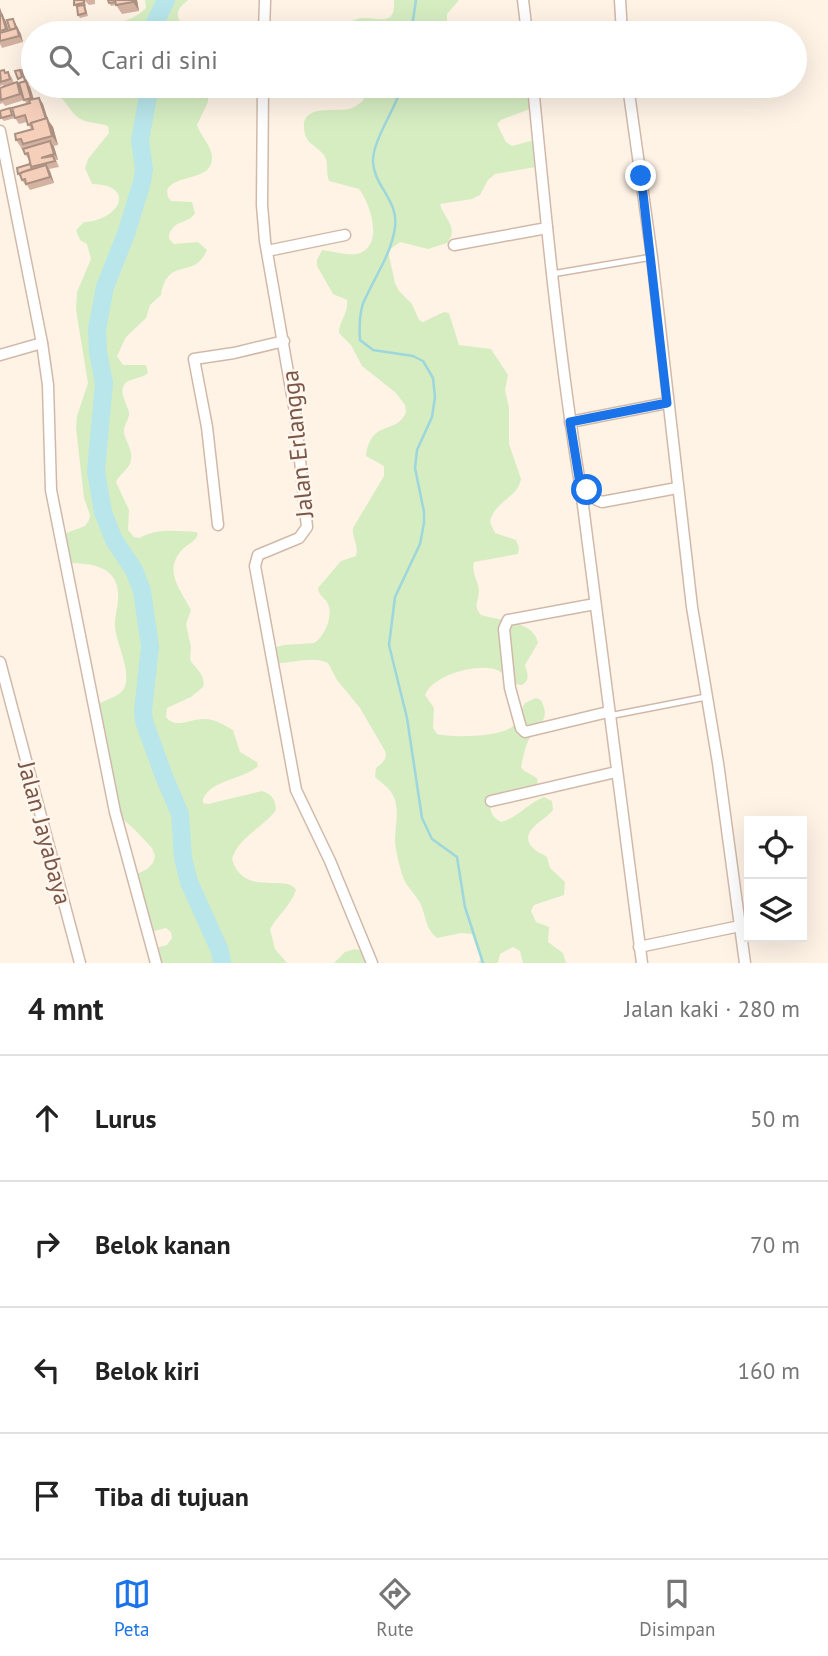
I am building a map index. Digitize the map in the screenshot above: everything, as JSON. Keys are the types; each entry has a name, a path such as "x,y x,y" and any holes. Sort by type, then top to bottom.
{"street":[{"path":"264,21 265,0"},
{"path":"523,0 526,21"},
{"path":"620,0 621,21"},
{"name":"Jalan Erlangga","path":"263,98 262,205 267,251 295,411 307,527 299,538 258,555 254,566 296,790 330,860 372,963"},
{"path":"534,98 570,422 642,963"},
{"path":"630,98 652,257 677,488 745,963"},
{"path":"0,131 48,385 51,490 117,824 156,963"},
{"path":"454,244 547,228"},
{"path":"267,251 345,235"},
{"path":"218,526 207,427 194,359 226,355 284,341"},
{"path":"0,355 42,343"},
{"path":"570,422 667,403"},
{"path":"581,490 591,491 597,500 602,502 677,488"},
{"path":"595,604 508,620 504,629 510,688 521,729 525,732 608,714"},
{"name":"Jalan Jayabaya","path":"0,662 80,963"},
{"path":"491,801 615,772"},
{"path":"639,947 740,926"}],"lane":[{"path":"552,274 652,257"},
{"path":"608,714 706,697"}],"green space":[{"path":"145,0 188,0 179,10 180,21 124,21 146,8"},
{"path":"394,0 459,0 447,14 447,21 353,21 363,18 389,18 394,9"},
{"path":"208,98 197,125 211,152 211,164 201,174 178,181 167,190 171,201 192,202 195,213 175,226 169,239 174,244 198,242 207,250 195,264 169,275 161,295 150,305 146,318 126,337 117,356 123,365 146,365 148,373 129,381 123,388 129,412 124,433 131,456 129,466 116,482 129,510 128,530 134,537 167,531 198,534 177,557 174,572 175,580 191,610 186,624 191,647 190,660 204,683 191,697 167,708 166,717 174,723 205,719 223,724 233,730 240,752 257,762 258,766 252,771 213,787 207,792 203,803 262,791 274,800 276,810 245,839 232,859 245,878 265,883 284,883 296,890 270,929 275,949 287,963 156,963 152,949 167,945 172,938 171,932 166,928 147,933 133,876 147,869 155,856 152,848 115,812 95,707 120,693 125,686 125,666 115,629 118,589 115,580 103,569 86,564 66,563 61,535 85,526 90,515 84,498 76,428 77,416 88,383 76,310 77,292 91,259 87,244 80,240 76,230 84,222 106,216 114,210 119,196 115,190 106,186 92,184 85,168 88,159 109,133 108,126 76,116 62,99"},
{"path":"364,98 533,98 535,107 497,124 506,142 512,146 538,139 541,166 495,174 488,180 480,195 472,199 440,204 452,228 451,238 447,243 428,249 400,242 388,251 395,283 412,304 419,320 423,322 444,312 449,313 459,345 491,349 508,375 505,390 509,408 509,444 521,479 515,491 496,509 490,522 495,533 516,540 519,548 518,554 474,562 479,592 477,606 481,615 530,630 538,643 525,665 527,679 522,685 491,668 470,669 437,681 425,695 434,708 433,728 437,734 454,736 486,735 505,730 514,725 525,703 536,698 541,700 544,718 529,739 521,767 537,778 538,789 491,799 491,810 501,822 544,797 552,801 553,810 528,836 533,848 547,857 550,868 565,882 564,895 534,905 531,911 536,922 549,927 548,942 563,953 566,963 523,963 520,951 513,947 500,954 498,963 478,963 481,959 472,934 461,933 437,938 433,935 421,905 407,884 398,859 394,798 375,777 376,768 386,754 360,708 337,680 328,663 308,660 271,663 269,649 314,643 324,632 329,607 318,588 341,561 356,556 353,528 384,476 384,466 366,456 369,444 373,436 396,424 406,412 405,405 396,393 362,366 351,345 339,333 347,309 347,300 333,294 317,266 322,250 351,254 360,253 367,248 372,241 373,223 359,189 329,181 326,159 307,138 304,124 311,113 349,109"},
{"path":"355,949 367,952 372,963 334,963 345,952"}],"building":[{"path":"74,0 84,0 84,3 74,5"},
{"path":"115,0 133,0 133,2 116,5"},
{"path":"84,5 86,13 78,15 77,6"},
{"path":"2,15 6,29 0,31 0,16"},
{"path":"13,19 16,28 10,30 7,20"},
{"path":"17,28 19,36 0,41 0,33"},
{"path":"4,70 5,73 8,72 10,79 1,82 0,71"},
{"path":"20,70 21,78 18,79 15,71"},
{"path":"17,82 20,94 1,100 0,88"},
{"path":"39,98 46,119 28,125 25,115 15,118 12,108"},
{"path":"10,108 12,115 1,118 0,111"},
{"path":"47,118 52,136 23,144 21,139 16,140 15,134 33,129 31,123"},
{"path":"50,141 54,154 41,158 53,156 55,161 31,167 28,153 25,154 23,149"},
{"path":"30,164 32,169 18,174 17,168"},
{"path":"46,165 50,177 26,184 25,179 22,180 20,174 23,172"}],"waterway":[{"path":"156,21 166,0"},
{"path":"413,21 416,0"},
{"path":"148,98 140,140 144,169 142,182 126,234 105,287 97,329 104,383 96,471 103,512 114,540 134,570 142,591 150,646 144,721 180,814 183,858 189,882 220,951 222,963"},
{"path":"397,98 376,144 373,162 377,179 393,209 395,227 387,254 362,307 360,340 373,350 413,356 423,361 433,378 435,397 432,417 417,450 415,468 424,523 420,544 395,597 389,645 407,718 422,818 432,839 457,857 465,907 483,963"}],"route":[{"path":"587,490 581,490 570,422 667,403 641,176"}]}
